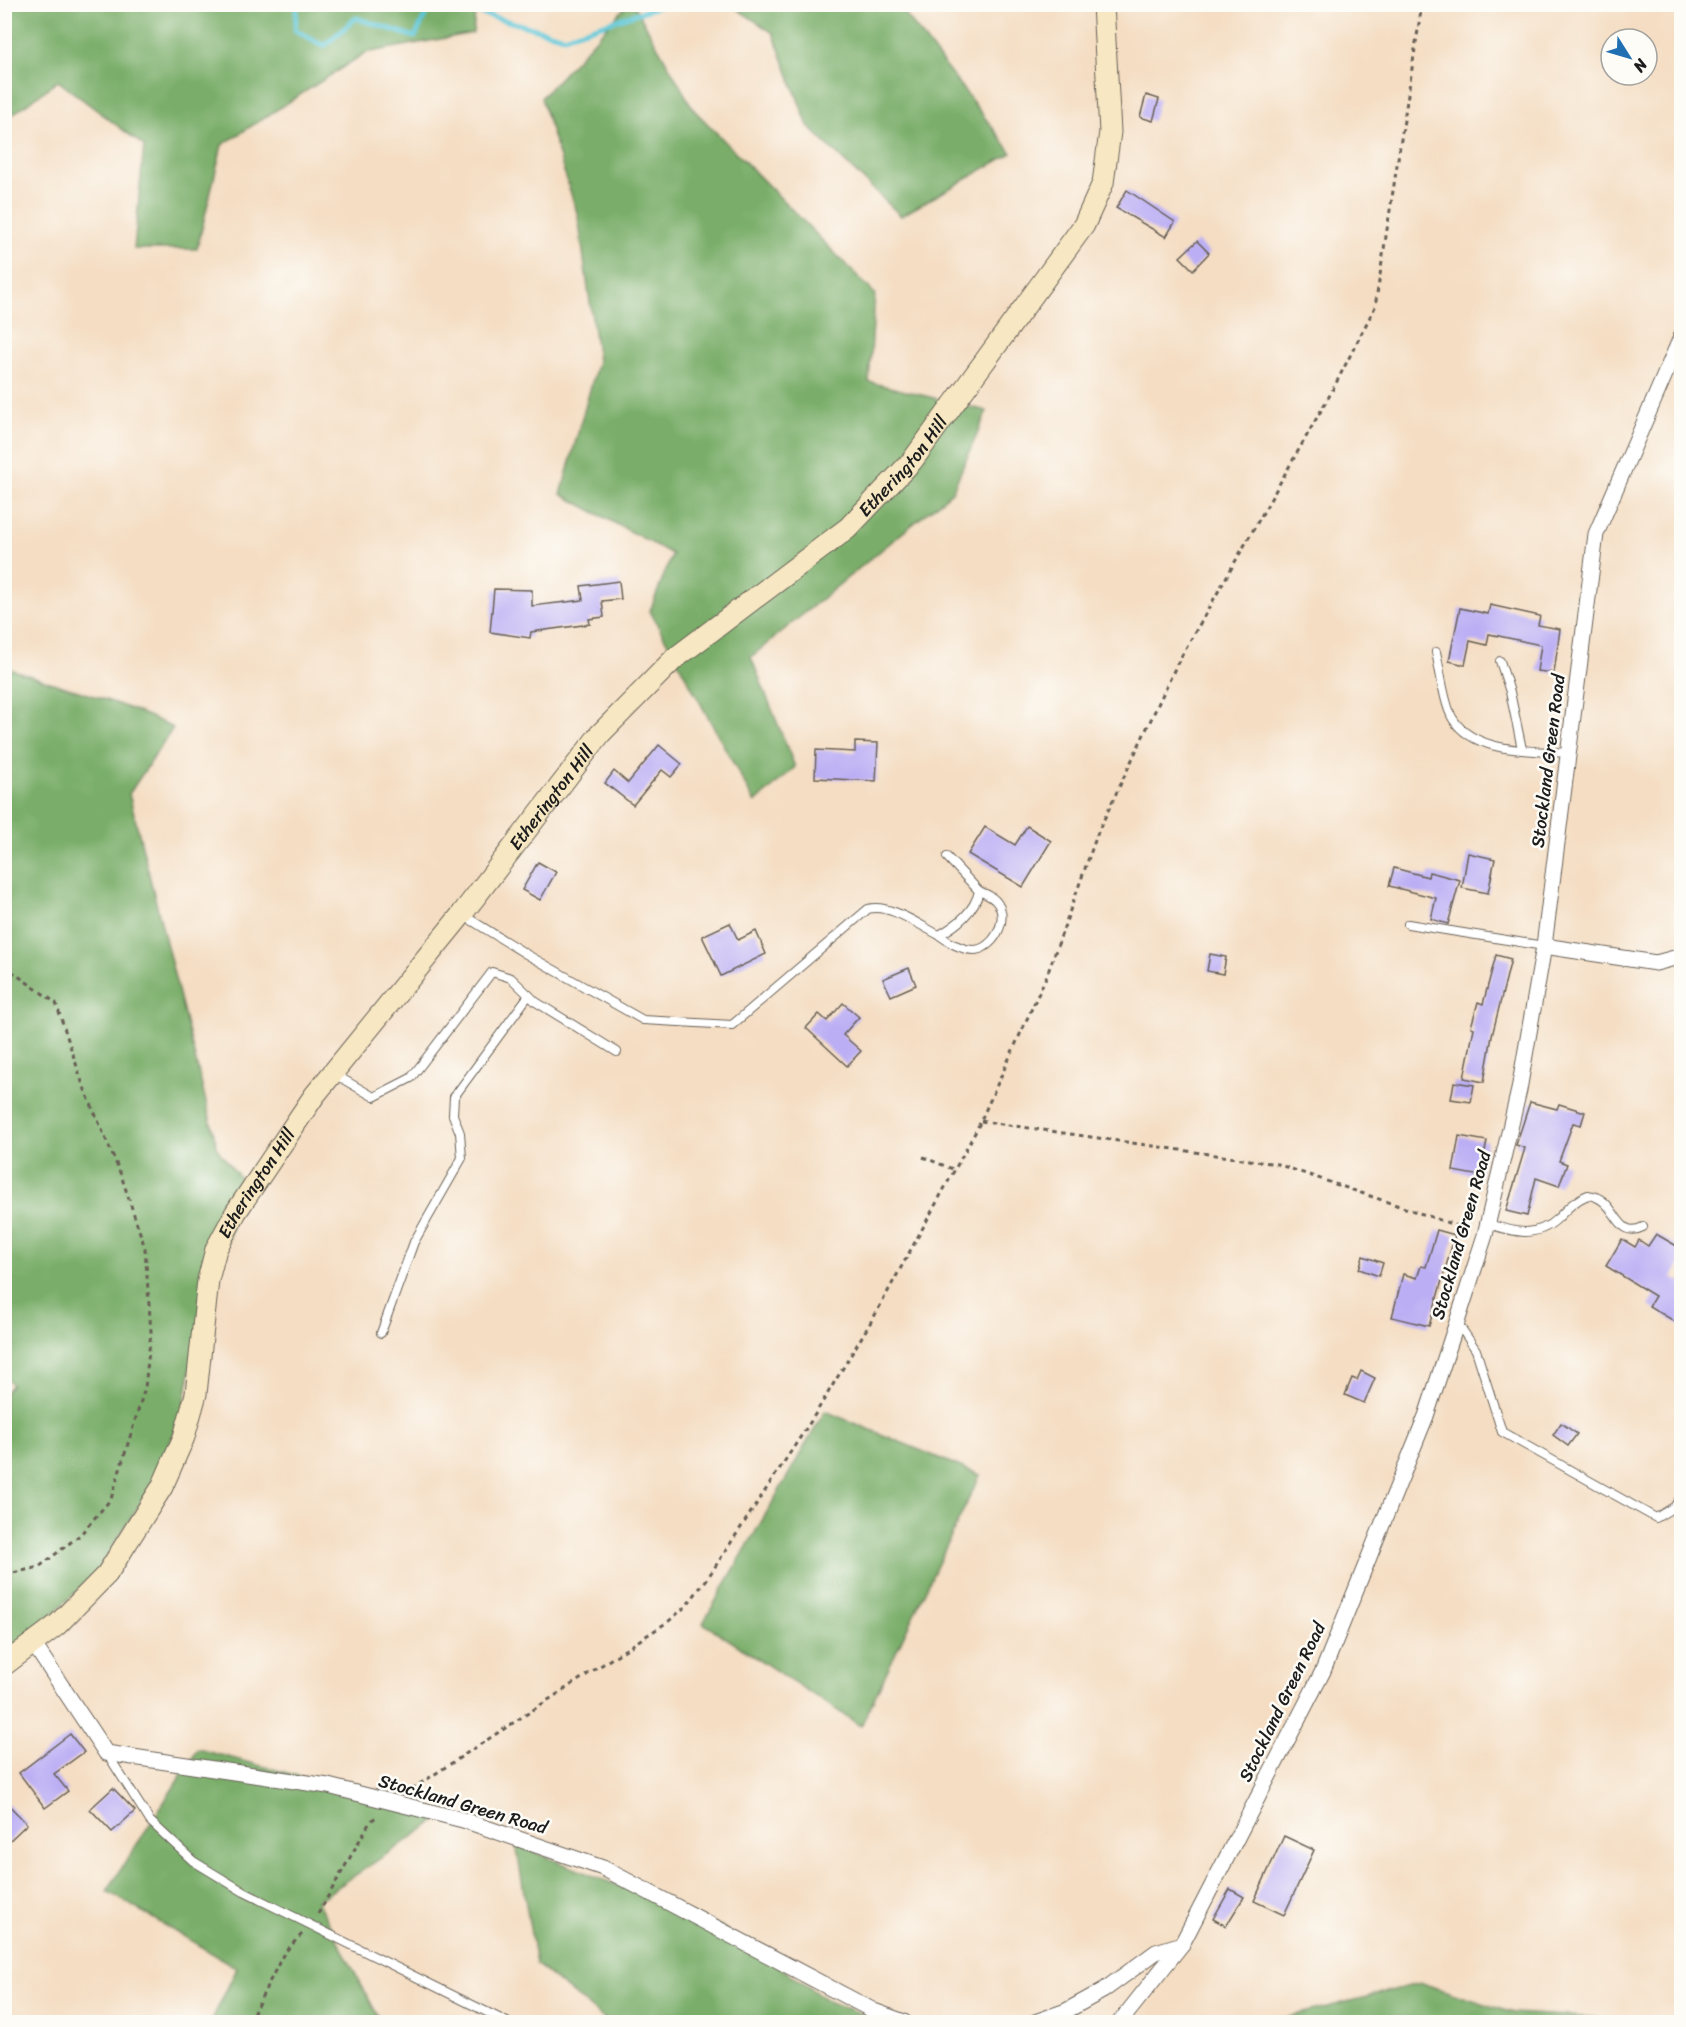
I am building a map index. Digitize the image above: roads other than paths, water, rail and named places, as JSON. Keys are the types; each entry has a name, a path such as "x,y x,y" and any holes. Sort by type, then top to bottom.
{"street":[{"name":"Etherington Hill","path":"4,1665 57,1625 107,1574 162,1488 184,1437 196,1394 208,1280 216,1248 236,1212 314,1096 462,914 600,734 674,659 848,528 912,461 1084,225 1103,183 1110,132 1103,4"},
{"name":"Stockland Green Road","path":"1120,2022 1182,1944 1323,1671 1426,1416 1487,1229 1520,1090 1544,946 1596,534 1682,335"},
{"path":"1544,946 1656,963 1682,956"},
{"path":"33,1643 106,1753"},
{"name":"Stockland Green Road","path":"106,1753 328,1786 463,1820 603,1868 874,2011 904,2022"},
{"path":"1035,2022 1066,2012 1104,1990 1156,1952 1182,1944"}],"lane":[{"path":"1436,652 1452,718 1467,735 1481,741 1522,749 1568,753"},
{"path":"1500,661 1510,692 1522,749"},
{"path":"462,914 526,954 643,1020 732,1025 868,909 877,907 887,910 966,949 978,949 992,940 1001,927 1002,913 993,898 979,891 947,857"},
{"path":"939,935 964,917 978,897 979,891"},
{"path":"1408,924 1544,946"},
{"path":"333,1073 374,1097 411,1078 492,972 511,978 529,995 617,1052"},
{"path":"381,1333 414,1242 462,1158 460,1133 453,1115 454,1098 529,995"},
{"path":"1487,1229 1528,1233 1541,1231 1570,1205 1588,1195 1605,1201 1621,1226 1630,1229 1643,1227"},
{"path":"1457,1322 1476,1350 1502,1432 1656,1518 1674,1507 1682,1496"},
{"path":"106,1753 150,1821 193,1861 244,1892 507,2022"}],"waterway":[{"path":"297,4 295,30 324,46 356,18 415,37 431,4"},
{"path":"447,4 564,37 666,4"}]}
